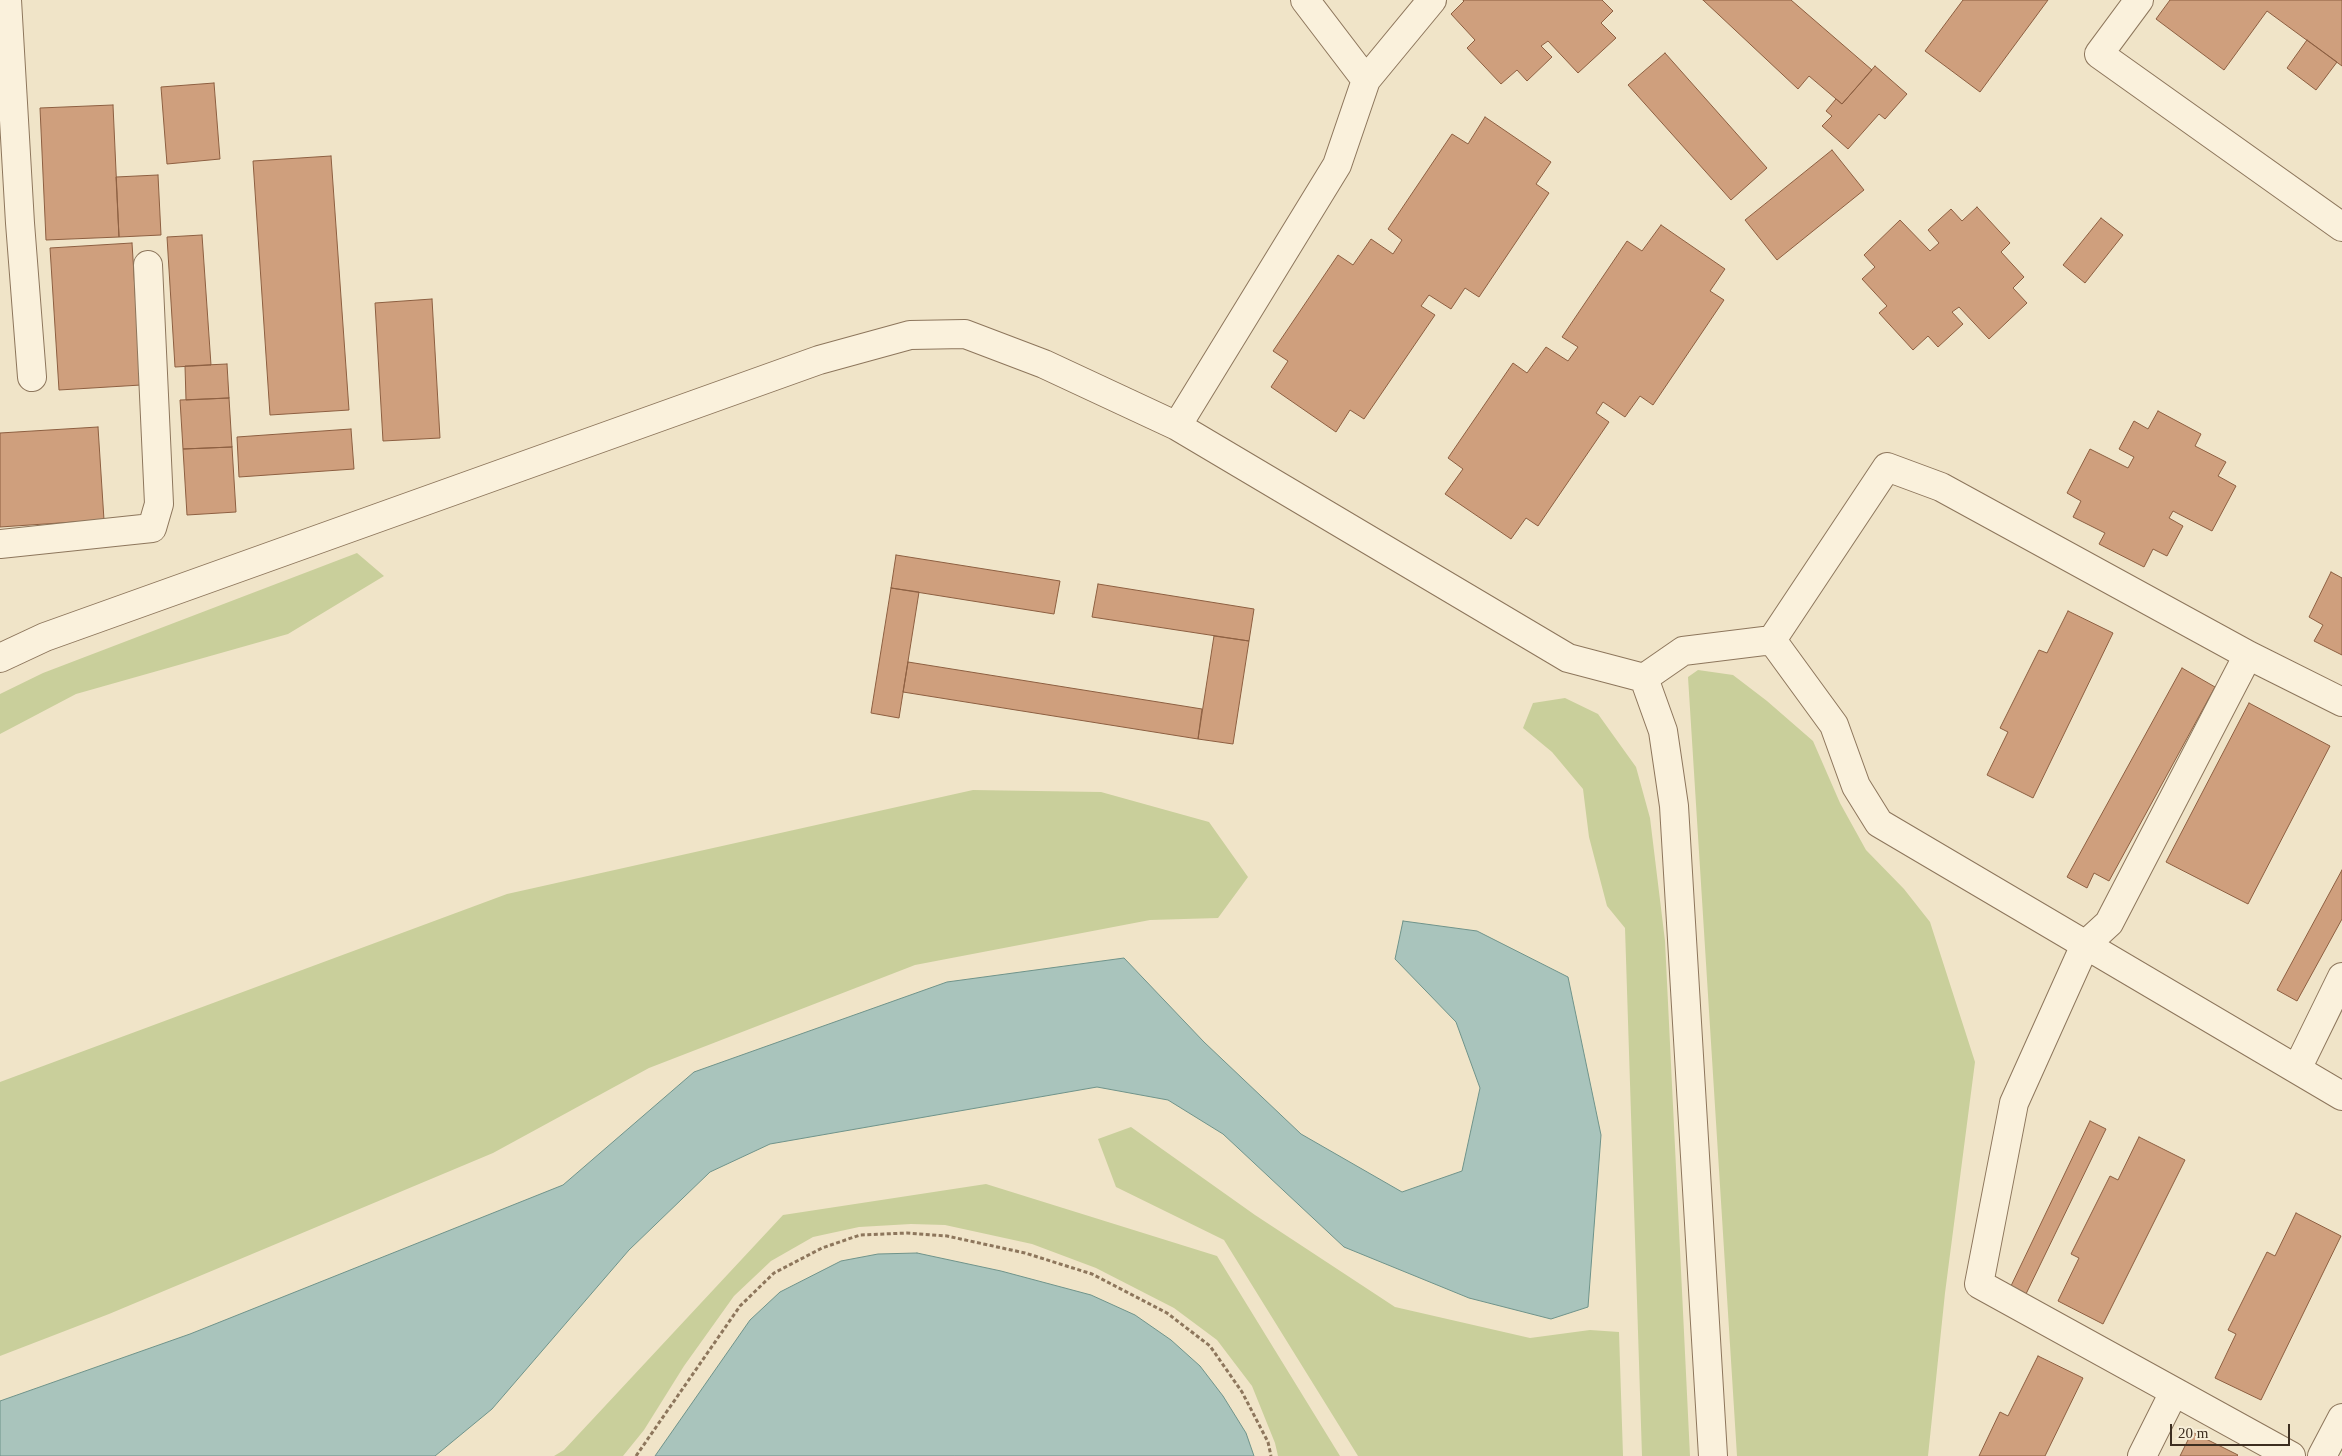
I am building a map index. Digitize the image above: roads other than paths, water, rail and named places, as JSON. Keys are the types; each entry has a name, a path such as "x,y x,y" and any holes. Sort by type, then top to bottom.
{"street":[{"path":"7,0 20,223 32,377"},
{"path":"1305,0 1366,80"},
{"path":"1177,426 1337,165 1366,80 1432,0"},
{"path":"2139,0 2099,54 2342,227"},
{"path":"0,544 152,528 159,504 148,265"},
{"path":"0,658 45,636 819,360 910,335 965,334 1044,364 1177,426 1568,658 1644,678 1683,651 1772,640 1887,467 1941,487 2248,655 2342,702"},
{"path":"1772,640 1834,725 1856,786 1879,823 2342,1096"},
{"path":"2248,655 2109,923 2085,945 2014,1104 1979,1284 2290,1456"},
{"path":"1644,678 1663,731 1674,806 1713,1456"},
{"path":"2297,1069 2342,977"},
{"path":"2142,1456 2174,1392"},
{"path":"2322,1456 2342,1418"}],"water":[{"path":"1403,921 1477,931 1568,977 1601,1135 1588,1307 1551,1319 1469,1298 1344,1247 1223,1134 1168,1100 1097,1087 770,1144 710,1172 629,1250 492,1409 435,1456 0,1456 0,1401 190,1334 563,1185 694,1072 947,982 1124,958 1204,1042 1301,1134 1402,1192 1462,1171 1480,1088 1456,1022 1395,959"},
{"path":"917,1253 1001,1271 1091,1295 1135,1315 1171,1340 1200,1366 1223,1396 1246,1433 1254,1456 655,1456 750,1320 780,1292 841,1261 878,1254"}]}
